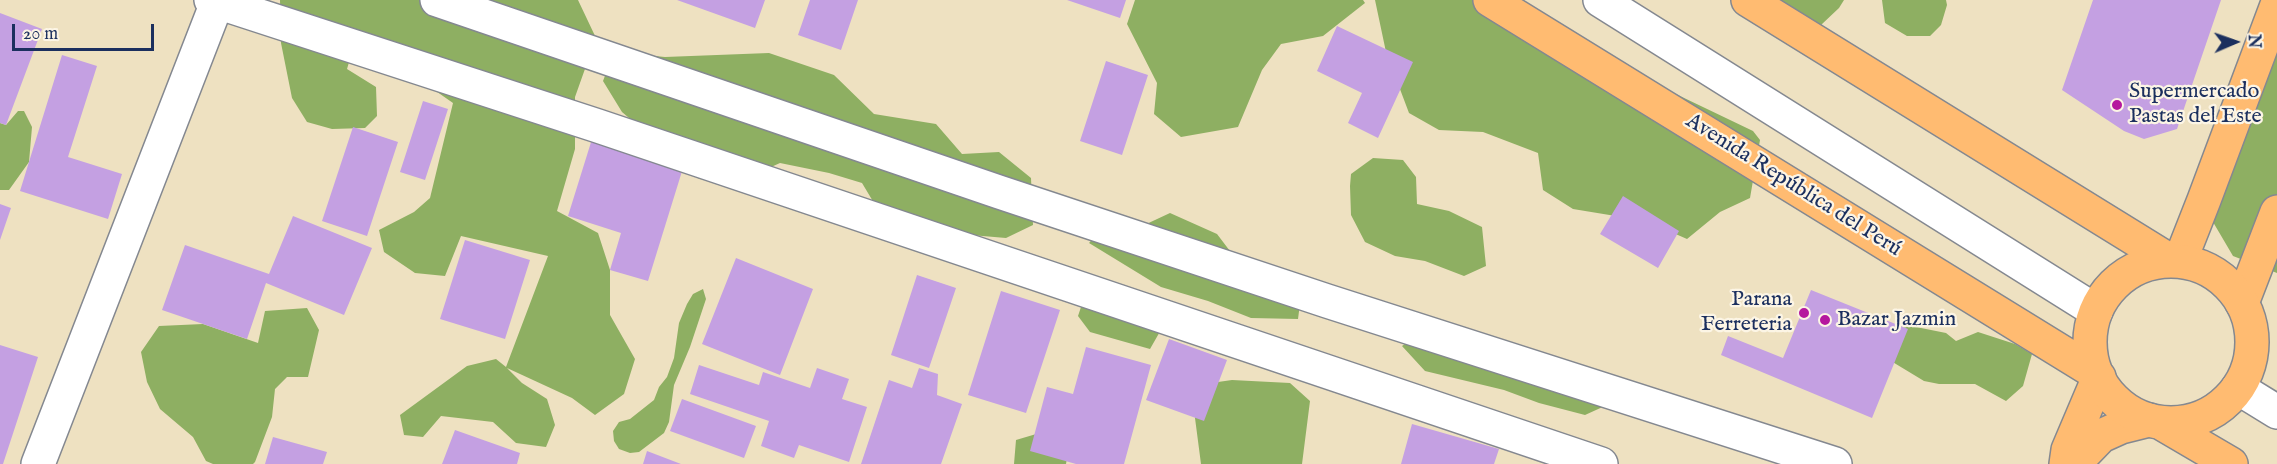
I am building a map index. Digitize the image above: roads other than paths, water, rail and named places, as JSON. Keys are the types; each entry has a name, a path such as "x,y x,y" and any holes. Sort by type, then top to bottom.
{"main road":[{"name":"Avenida República del Perú","path":"1490,0 2098,375"},
{"path":"1748,0 2174,261"},
{"path":"2174,261 2205,200 2277,5"},
{"path":"2074,464 2101,436 2121,427 2155,422 2181,423 2199,419 2217,409 2238,388 2251,361 2252,341 2277,212"},
{"path":"2231,464 2119,404 2107,392 2098,375 2092,355 2090,336 2096,310 2115,283 2131,271 2149,263 2174,261 2199,265 2216,274 2231,286 2256,321"},
{"path":"2066,464 2068,450 2098,375"}],"street":[{"path":"437,0 999,192 1327,301 1835,464"},
{"path":"1600,0 2096,310"},
{"path":"38,464 215,1 598,126 1601,464"},
{"path":"2238,388 2277,412"}],"place":[{"name":"Supermercado Pastas del Este","path":"2117,105"},
{"name":"Parana Ferreteria","path":"1804,313"},
{"name":"Bazar Jazmin","path":"1825,320"}]}
